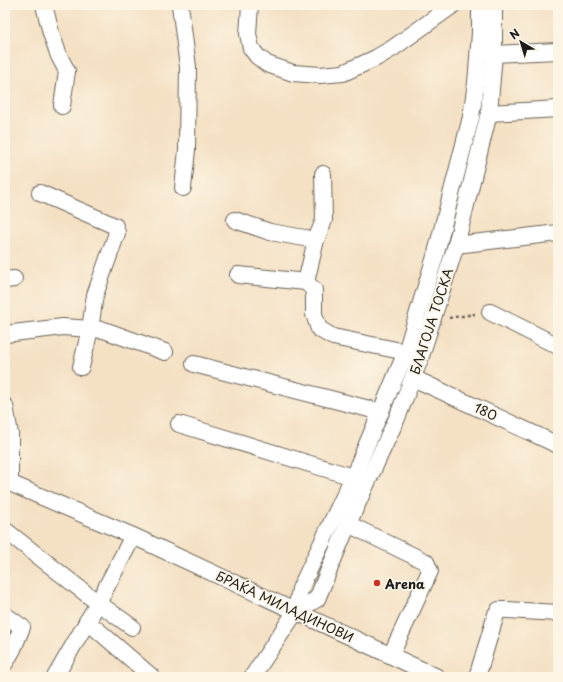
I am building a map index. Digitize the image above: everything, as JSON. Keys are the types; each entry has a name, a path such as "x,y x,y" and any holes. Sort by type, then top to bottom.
{"street":[{"path":"44,5 59,56 67,70 62,106"},
{"path":"180,5 188,67 187,150 182,188"},
{"path":"250,5 248,34 251,48 257,56 267,64 292,74 320,75 343,73 376,58 393,48 453,5"},
{"name":"БЛАГОЈА ТОСКА","path":"252,677 296,611 300,589 353,477 406,352 436,253 471,117 480,33 480,5"},
{"name":"БЛАГОЈА ТОСКА","path":"296,611 317,599 348,524 397,418 420,359 456,245 489,113 494,54 494,5"},
{"path":"494,54 558,51"},
{"path":"489,113 558,109"},
{"path":"306,282 316,240 324,220 324,174"},
{"path":"40,193 115,226 117,233 95,295 90,329 81,367"},
{"path":"235,220 270,232 316,240"},
{"path":"456,245 558,233"},
{"path":"238,275 306,282 314,290 314,314 319,329 334,336 406,352"},
{"path":"490,312 558,346"},
{"path":"5,334 63,327 104,330 165,352"},
{"path":"194,364 380,412"},
{"name":"180","path":"413,378 558,445"},
{"path":"5,406 10,434 7,482"},
{"path":"179,424 353,477"},
{"name":"БРАЌА МИЛАДИНОВИ","path":"7,482 133,536 437,677"},
{"path":"348,524 426,562 430,570 391,655"},
{"path":"5,530 132,627"},
{"path":"55,677 98,602 133,536"},
{"path":"477,677 494,618 499,610 558,613"},
{"path":"5,615 22,628 5,663"},
{"path":"87,621 152,677"}],"path":[{"path":"432,320 490,312"}],"place":[{"name":"Arena","path":"377,583"}]}
